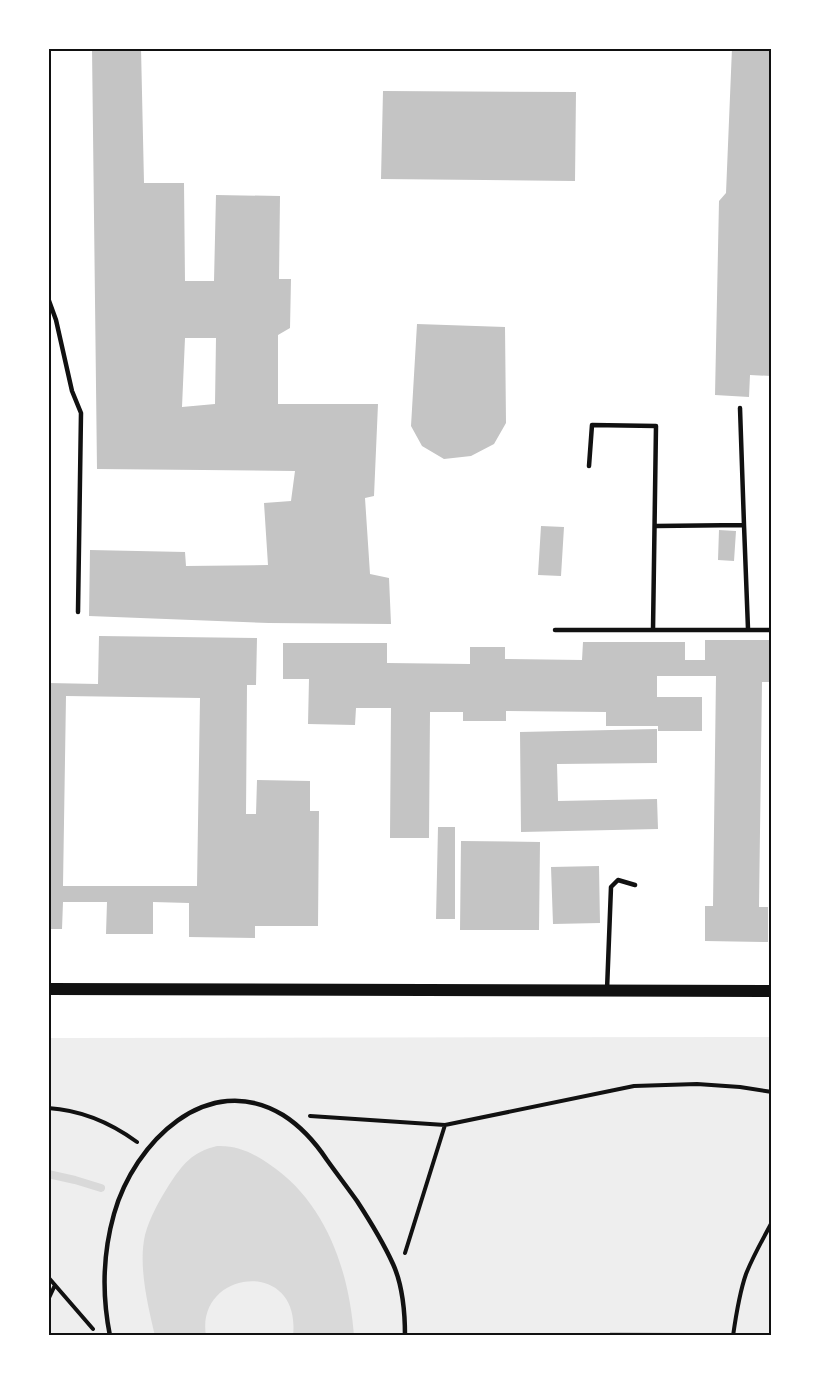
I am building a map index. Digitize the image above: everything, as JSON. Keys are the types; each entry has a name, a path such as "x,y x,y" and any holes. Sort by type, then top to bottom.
{"main road":[{"path":"48,989 772,991"}],"street":[{"path":"48,48 48,80"}],"lane":[{"path":"48,298 72,392 81,413 78,612"},
{"path":"740,408 748,629"},
{"path":"589,466 592,424 656,426 653,630"},
{"path":"656,526 744,525"},
{"path":"555,630 772,630"},
{"path":"607,990 611,887 618,880 635,885"},
{"path":"110,1336 105,1298 105,1276 114,1214 129,1176 147,1150 179,1119 195,1109 230,1100 247,1101 265,1106 282,1114 309,1135 349,1189 393,1264 401,1290 405,1336"}],"path":[{"path":"282,1114 445,1125 634,1086 697,1084 772,1092"},
{"path":"48,1108 73,1112 97,1120 121,1131 147,1150"},
{"path":"398,1277 445,1125"},
{"path":"734,1336 738,1306 746,1275 772,1222"},
{"path":"48,1277 100,1336"},
{"path":"48,1300 55,1285"}],"shaded area":[{"path":"772,1037 772,1336 48,1336 48,1038"},
{"path":"217,1146 238,1148 257,1156 289,1180 306,1198 320,1218 340,1263 347,1287 354,1336 293,1336 291,1311 282,1293 267,1284 249,1281 231,1286 216,1297 207,1314 206,1336 155,1336 143,1273 143,1247 147,1228 162,1197 184,1165 195,1155"}],"building":[{"path":"92,48 141,48 144,183 184,183 185,281 214,281 216,195 280,196 279,279 291,279 290,328 278,335 278,404 378,404 374,496 365,498 370,574 389,578 391,624 269,623 89,616 90,550 185,552 186,566 268,565 264,503 291,501 295,471 97,469","holes":["185,338 216,338 215,404 182,407"]},
{"path":"732,48 772,48 772,376 750,375 749,397 715,395 719,201 726,193"},
{"path":"383,91 576,92 575,181 381,179"},
{"path":"417,324 505,327 506,423 494,444 471,456 444,459 422,446 411,426"},
{"path":"541,526 564,527 561,576 538,575"},
{"path":"719,530 736,531 734,561 718,560"},
{"path":"99,636 257,638 256,685 247,685 246,814 256,814 257,780 310,781 310,811 319,811 318,926 255,926 255,938 189,937 189,903 153,902 153,934 106,934 107,902 63,902 62,929 48,929 48,683 98,684","holes":["66,696 200,698 197,886 63,886"]},
{"path":"705,640 772,640 772,682 762,682 759,907 768,907 768,942 705,941 705,906 713,906 716,676 657,676 657,697 702,697 702,731 658,731 658,726 606,726 606,712 506,711 506,721 463,721 463,712 430,712 429,838 390,838 391,708 356,708 355,725 308,724 309,679 283,679 283,643 387,643 387,663 470,664 470,647 505,647 505,659 582,660 583,642 685,642 685,660 705,660"},
{"path":"657,729 657,763 557,764 558,801 657,799 658,829 521,832 520,732"},
{"path":"438,827 455,827 455,919 436,919"},
{"path":"461,841 540,842 539,930 460,930"},
{"path":"599,866 600,923 553,924 551,867"},
{"path":"610,1332 688,1333 688,1336 610,1336"}],"waterway":[{"path":"48,1174 101,1188"}]}
